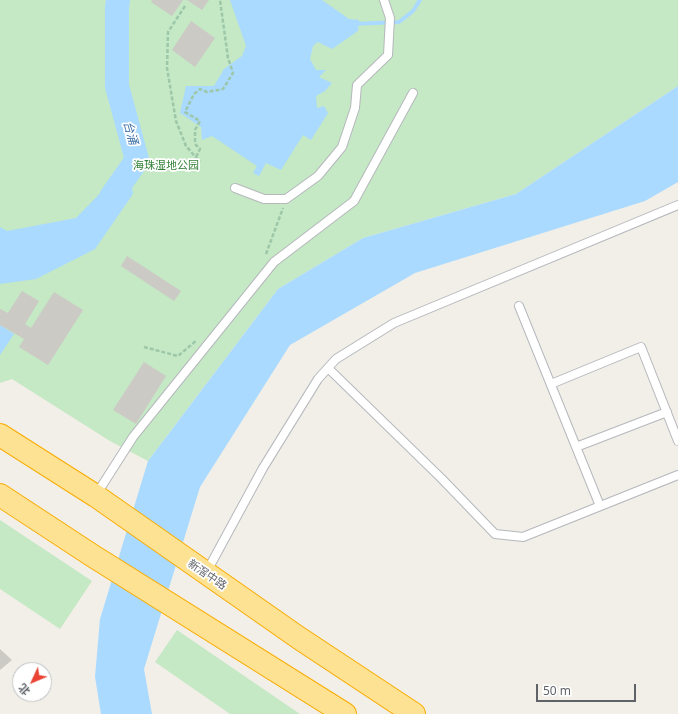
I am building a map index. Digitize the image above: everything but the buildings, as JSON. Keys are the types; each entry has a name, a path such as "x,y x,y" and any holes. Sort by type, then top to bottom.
{"highway":[{"name":"新滘中路","path":"0,435 96,496 199,569 414,714"},
{"path":"0,495 93,556 179,608 345,714"}],"lane":[{"path":"235,188 264,199 286,199 318,176 342,148 355,108 357,85 388,55 390,18 384,0"},
{"path":"96,496 133,437 274,262 354,201 413,93"},
{"path":"199,569 318,379 336,359 394,323 678,204"},
{"path":"519,306 600,506"},
{"path":"551,384 641,347 678,441"},
{"path":"328,368 442,478 495,534 523,537 678,475"},
{"path":"576,447 667,412"}],"path":[{"path":"196,157 200,149 195,144 195,130 200,122 185,112 194,94 200,89 207,92 224,89 233,73 228,58 220,0"},
{"path":"185,6 168,32 167,68 176,121 186,146 200,162"},
{"path":"266,256 286,199"},
{"path":"144,347 178,356 201,336"}],"green space":[{"name":"海珠湿地公园","path":"0,0 678,0 678,86 516,194 363,238 278,289 148,461 110,441 12,379 0,383"},
{"path":"0,520 92,581 60,629 0,589"},
{"path":"177,630 300,714 230,714 155,662"}],"water":[{"path":"230,0 322,0 349,19 359,20 358,31 332,49 318,42 313,46 310,59 316,70 326,70 319,77 332,83 325,91 316,96 317,108 324,106 328,113 311,140 303,135 281,170 266,163 259,176 253,173 257,166 212,136 202,140 201,127 180,113 186,86 214,86 224,69 242,56 246,46"},
{"path":"678,86 678,182 645,201 415,273 290,345 200,487 144,669 152,714 101,714 95,677 100,619 148,461 278,289 363,238 516,194"},
{"path":"130,171 133,194 95,249 36,279 0,284 0,227 7,231 76,218 113,180"},
{"path":"0,325 14,334 0,355"}],"waterway":[{"name":"台涌","path":"111,197 137,160 117,86 118,0"},
{"path":"353,24 399,22 413,11 420,0"}]}
